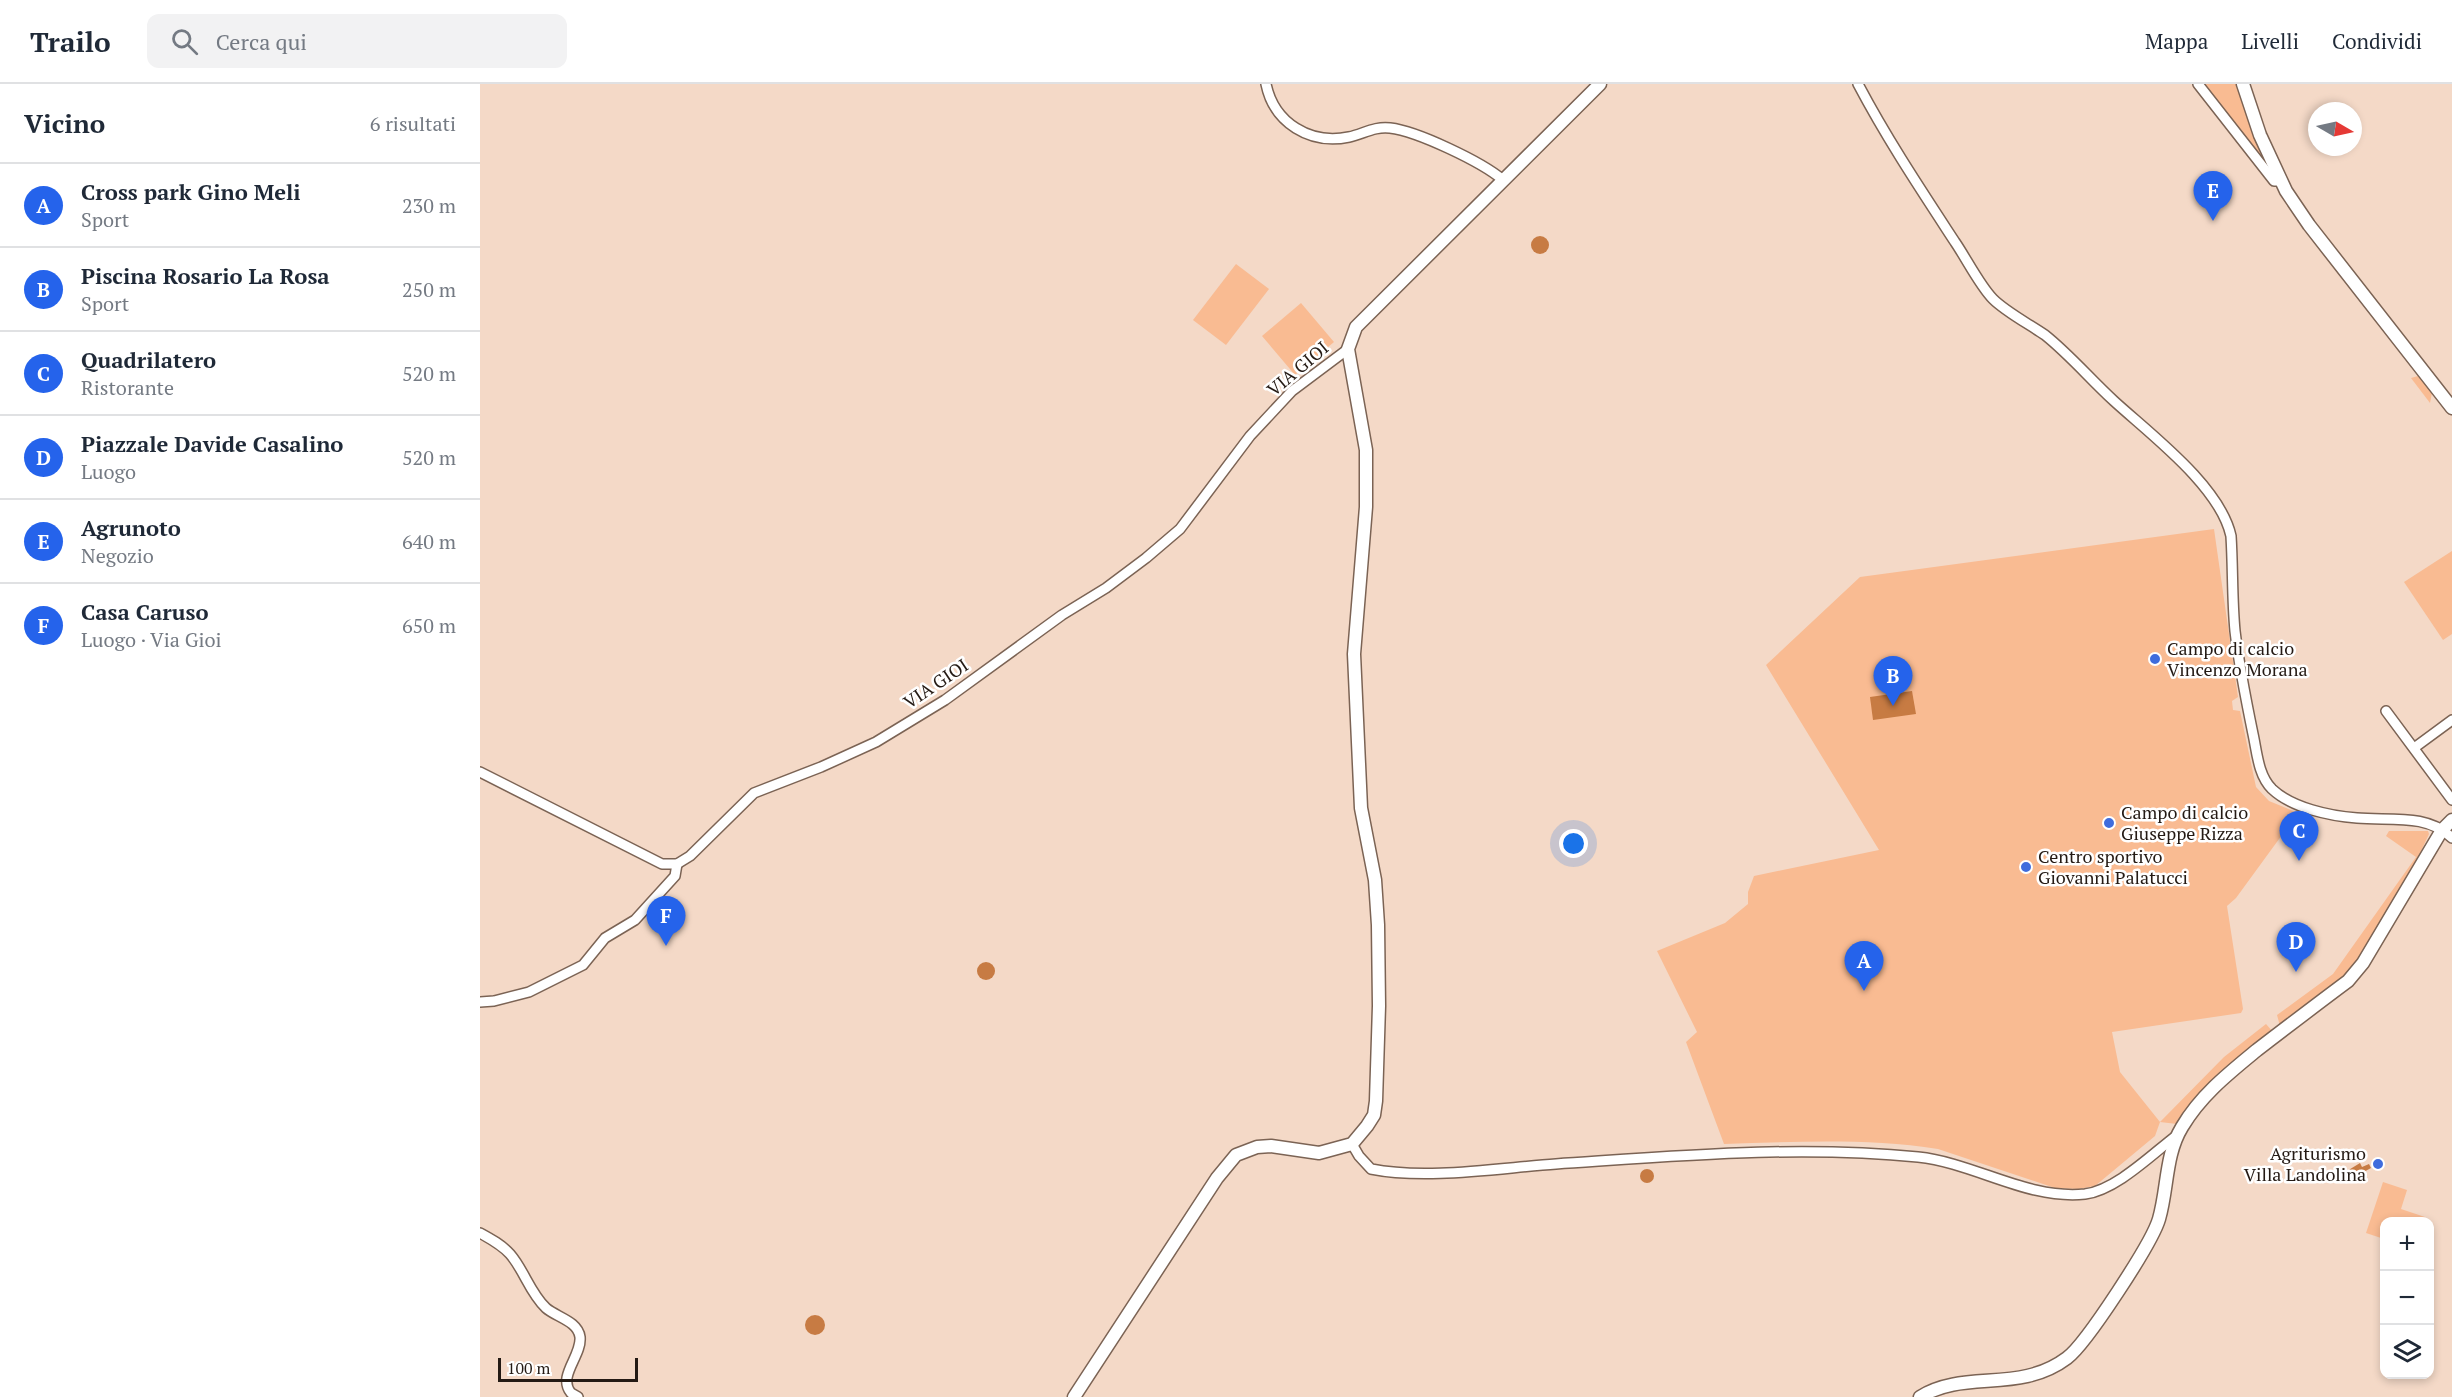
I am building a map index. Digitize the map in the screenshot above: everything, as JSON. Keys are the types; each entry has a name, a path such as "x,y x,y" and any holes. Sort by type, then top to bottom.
{"street":[{"path":"1266,84 1275,110 1288,123 1314,137 1332,140 1352,137 1377,128 1391,128 1421,137 1492,171 1503,180"},
{"path":"1074,1397 1217,1178 1236,1155 1257,1147 1270,1146 1319,1153 1352,1144 1374,1115 1378,1076 1379,1006 1375,880 1361,808 1354,654 1366,507 1366,450 1348,349 1356,327 1600,84"},
{"path":"1858,84 1887,138 1993,299 2047,337 2092,376 2114,401 2138,420 2172,453 2212,496 2228,522 2231,536 2235,629 2246,703 2259,763 2271,788 2290,800 2327,813 2345,817 2416,820 2447,834"},
{"path":"2198,84 2274,181 2281,181"},
{"path":"2243,84 2260,135 2281,181 2309,225 2452,408"},
{"name":"VIA GIOI","path":"677,864 690,856 754,793 821,767 886,736 945,700 1062,615 1106,588 1146,558 1180,528 1250,436 1292,391 1348,349"},
{"path":"2386,711 2452,800"},
{"path":"2414,748 2452,720"},
{"path":"480,772 663,864 677,864 675,876 635,920 605,938 583,964 529,992 494,1001 480,1002"},
{"path":"1352,1144 1371,1169 1434,1173 1709,1153 1854,1152 1939,1161 2044,1193 2096,1192 2116,1182 2176,1137 2205,1095 2221,1079 2348,981 2363,963 2447,834 2452,820"},
{"path":"1920,1397 1955,1384 2006,1382 2029,1377 2052,1368 2068,1358 2084,1341 2151,1238 2159,1218 2167,1171 2176,1137"},
{"path":"480,1233 510,1254 539,1301 547,1309 573,1325 577,1330 579,1343 566,1384 570,1394 578,1397"}],"shaded area":[{"path":"2203,84 2239,84 2256,140 2269,170"},
{"path":"1540,236 1546,239 1549,245 1546,251 1540,254 1534,251 1531,245 1534,239"},
{"path":"1236,264 1269,289 1226,345 1193,320"},
{"path":"1301,303 1334,342 1295,375 1262,336"},
{"path":"2418,376 2432,393 2430,403 2411,378"},
{"name":"Centro sportivo Giovanni Palatucci","path":"2214,529 2238,697 2232,701 2233,710 2240,711 2256,787 2269,801 2298,813 2236,898 2227,906 2243,1009 2241,1013 2112,1032 2120,1072 2160,1122 2155,1136 2095,1186 2078,1189 2055,1188 1938,1149 1885,1143 1724,1144 1686,1042 1697,1032 1657,951 1725,923 1748,904 1748,892 1754,876 1879,850 1766,665 1860,577"},
{"path":"2452,551 2452,634 2443,640 2404,582"},
{"path":"1912,691 1916,714 1873,720 1870,697"},
{"path":"2389,831 2428,831 2429,834 2416,862 2354,968 2337,984 2280,1026 2277,1015 2333,974 2416,857 2386,836"},
{"path":"986,962 994,967 995,971 990,979 986,980 978,975 977,971 982,963"},
{"path":"2266,1024 2273,1032 2209,1085 2177,1124 2160,1122 2224,1057"},
{"path":"2360,1163 2362,1167 2369,1164 2371,1168 2351,1179 2347,1171"},
{"path":"1647,1169 1652,1171 1654,1176 1652,1181 1647,1183 1642,1181 1640,1176 1642,1171"},
{"path":"2383,1182 2407,1190 2401,1209 2425,1217 2380,1217 2380,1238 2366,1233"},
{"path":"815,1315 822,1318 825,1325 822,1332 815,1335 808,1332 805,1325 808,1318"}],"place":[{"name":"Agrunoto","path":"2213,221"},
{"name":"Campo di calcio Vincenzo Morana","path":"2155,659"},
{"name":"Piscina Rosario La Rosa","path":"1893,706"},
{"name":"Campo di calcio Giuseppe Rizza","path":"2109,823"},
{"name":"Quadrilatero","path":"2299,861"},
{"name":"Centro sportivo Giovanni Palatucci","path":"2026,867"},
{"name":"Casa Caruso","path":"666,946"},
{"name":"Piazzale Davide Casalino","path":"2296,972"},
{"name":"Cross park Gino Meli","path":"1864,991"},
{"name":"Agriturismo Villa Landolina","path":"2378,1164"}]}
